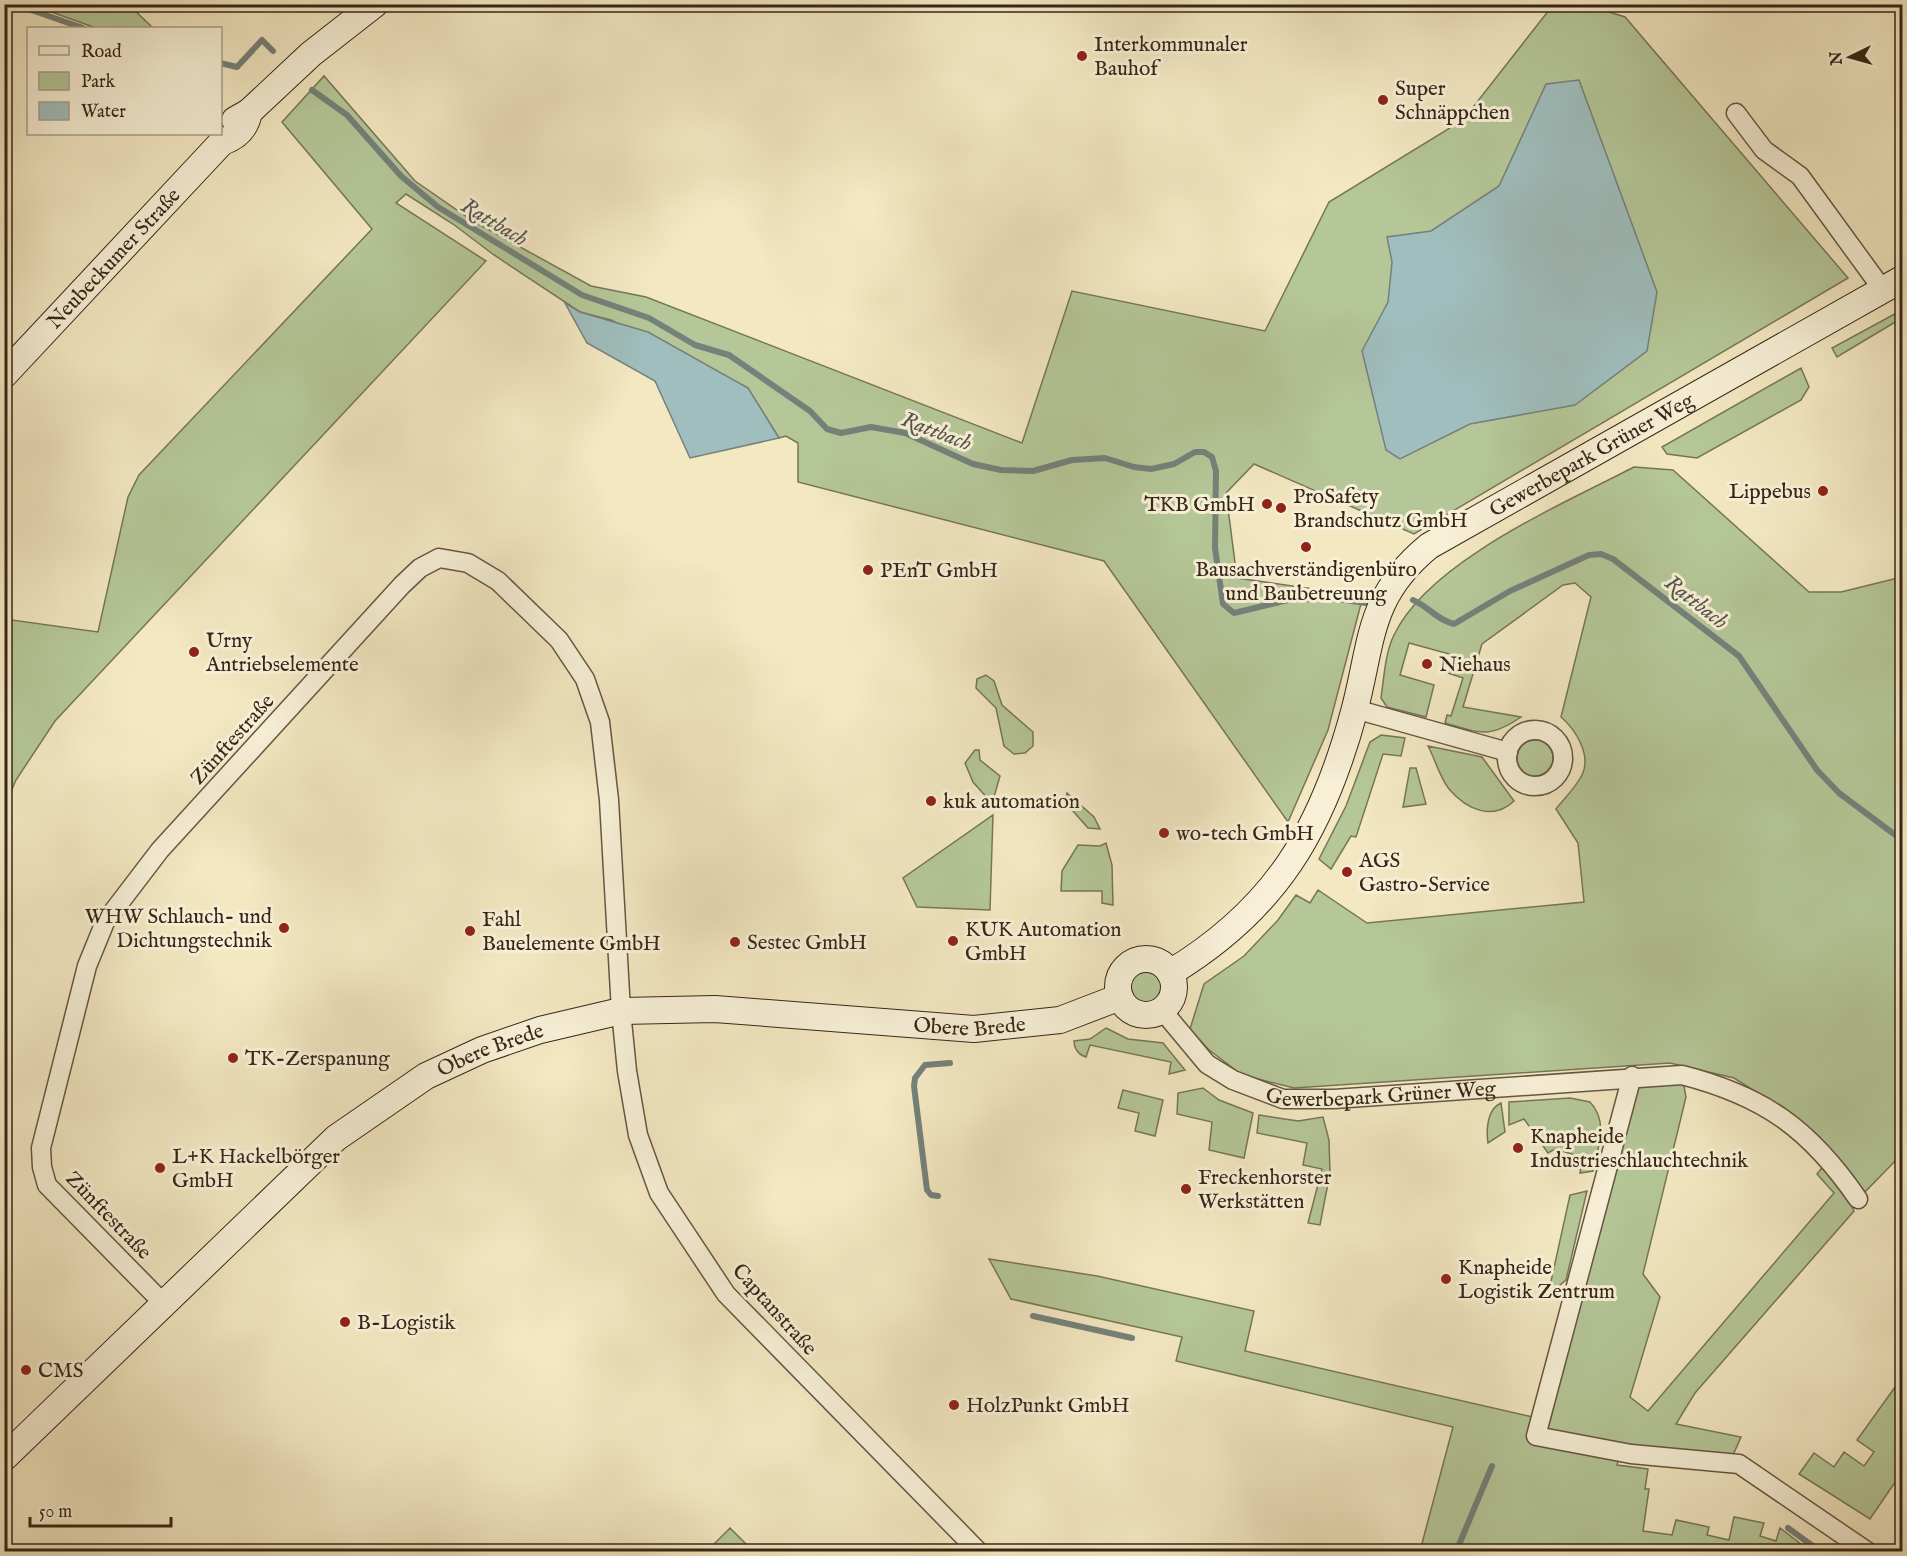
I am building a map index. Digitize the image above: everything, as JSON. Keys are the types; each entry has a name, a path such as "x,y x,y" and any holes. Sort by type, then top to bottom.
{"street":[{"name":"Neubeckumer Straße","path":"4,375 222,142 233,138 247,124 249,112 318,49 375,4"},
{"name":"Gewerbepark Grüner Weg","path":"1170,973 1225,935 1261,902 1298,854 1338,767 1355,709 1370,633 1382,602 1394,581 1429,546 1893,285 1800,176 1764,150 1736,114"},
{"name":"Zünftestraße","path":"165,1305 47,1185 42,1167 41,1148 87,966 105,922 153,859 402,585 420,568 439,558 468,562 498,581 559,640 585,679 600,722 609,800 621,1011"},
{"path":"1355,709 1508,752"},
{"path":"1135,961 1156,961 1170,973 1173,981 1172,997 1162,1010 1155,1013 1138,1014 1125,1005 1120,998 1119,979 1135,961"},
{"name":"Obere Brede","path":"4,1458 336,1138 426,1076 482,1050 540,1030 621,1011 715,1009 974,1029 1060,1020 1120,998"},
{"name":"Gewerbepark Grüner Weg","path":"1162,1010 1207,1064 1233,1080 1283,1099 1334,1099 1682,1075 1724,1086 1786,1120 1829,1159 1857,1199"},
{"name":"Captanstraße","path":"621,1011 627,1071 638,1135 659,1193 726,1294 979,1551"},
{"path":"1632,1077 1536,1436 1631,1454 1739,1464 1868,1551"}],"green space":[{"path":"32,5 129,5 152,27 93,27"},
{"path":"1553,5 1587,5 1625,17 1848,278 1414,534 1254,464 1226,493 1237,578 1363,596 1328,730 1288,822 1104,561 798,482 798,443 786,436 779,438 748,388 611,320 580,312 406,194 396,203 486,261 55,721 16,780 5,805 5,619 98,632 128,497 139,475 372,229 282,122 324,76 415,181 473,221 591,286 646,297 1022,443 1072,291 1265,331 1329,202 1463,120"},
{"path":"1902,310 1902,318 1837,357 1832,348"},
{"path":"1801,368 1809,387 1801,400 1697,458 1667,454 1662,447"},
{"path":"1634,467 1673,470 1809,592 1841,592 1902,577 1902,1154 1858,1199 1832,1164 1854,1211 1695,1393 1676,1424 1741,1437 1730,1462 1623,1443 1617,1465 1648,1469 1645,1489 1649,1489 1643,1531 1672,1535 1676,1520 1709,1527 1707,1535 1729,1540 1734,1517 1764,1523 1760,1536 1776,1541 1780,1528 1810,1551 1420,1551 1453,1427 1176,1361 1182,1337 1011,1299 989,1259 1097,1276 1254,1311 1245,1351 1550,1421 1632,1076 1682,1075 1686,1097 1643,1274 1660,1297 1630,1397 1648,1411 1834,1193 1817,1174 1829,1159 1796,1117 1734,1078 1670,1063 1294,1088 1242,1075 1208,1049 1190,1029 1204,984 1244,956 1278,920 1296,895 1310,903 1318,890 1367,923 1584,902 1578,843 1556,809 1577,784 1585,767 1580,743 1572,728 1561,717 1591,597 1575,583 1563,585 1482,644 1463,707 1521,717 1501,729 1484,732 1445,723 1447,715 1451,716 1463,678 1448,673 1453,655 1409,643 1400,675 1434,685 1426,717 1387,707 1381,698 1387,658 1394,635 1411,608 1436,583 1500,537"},
{"path":"986,675 994,681 1002,705 1033,732 1033,746 1025,753 1014,754 1004,746 996,708 976,688 977,679"},
{"path":"1381,735 1405,738 1401,756 1383,754 1356,837 1351,836 1331,869 1319,859 1346,806 1370,742"},
{"path":"1535,740 1548,745 1553,758 1548,771 1535,776 1522,771 1517,758 1522,745"},
{"path":"1428,746 1482,757 1514,801 1498,811 1489,812 1464,803 1446,785"},
{"path":"975,750 979,750 980,760 1000,776 994,797 989,800 973,782 965,763"},
{"path":"1410,768 1416,768 1426,804 1403,807"},
{"path":"1067,793 1094,817 1100,829 1088,828 1065,802"},
{"path":"993,815 990,910 917,907 903,878"},
{"path":"1106,843 1112,865 1113,905 1102,903 1102,891 1061,891 1062,871 1078,845 1100,846"},
{"path":"1146,971 1158,975 1162,987 1158,999 1146,1003 1134,999 1130,987 1134,975"},
{"path":"1106,1028 1128,1039 1163,1043 1185,1070 1169,1074 1171,1062 1090,1045 1086,1057 1077,1051 1074,1041 1090,1039"},
{"path":"1203,1088 1219,1100 1253,1113 1244,1158 1209,1150 1212,1122 1177,1114 1178,1093"},
{"path":"1123,1090 1163,1100 1155,1136 1135,1131 1139,1113 1118,1108"},
{"path":"1570,1098 1590,1102 1599,1118 1601,1126 1599,1144 1593,1171 1580,1173 1582,1157 1555,1149 1548,1153 1524,1119 1509,1125 1509,1102"},
{"path":"1501,1103 1505,1132 1488,1143 1490,1115"},
{"path":"1259,1115 1298,1121 1323,1117 1329,1140 1330,1173 1320,1225 1308,1223 1322,1169 1303,1165 1307,1143 1257,1133"},
{"path":"1587,1191 1566,1280 1548,1295 1570,1195"},
{"path":"1898,1383 1902,1387 1902,1472 1870,1519 1799,1474 1814,1453 1834,1467 1844,1452 1864,1466 1874,1452 1857,1440"},
{"path":"730,1528 753,1551 711,1551 712,1546"}],"water":[{"path":"1579,80 1657,292 1647,351 1575,405 1470,424 1400,459 1386,450 1362,351 1388,302 1392,262 1387,237 1431,231 1499,186 1546,84"},
{"path":"565,303 580,312 648,332 748,388 779,438 690,458 655,381 587,343"}],"waterway":[{"name":"Rattbach","path":"14,4 80,27"},
{"name":"Rattbach","path":"222,63 237,67 262,40 273,51"},
{"name":"Rattbach","path":"312,90 347,115 401,176 438,207 582,295 649,318 695,345 729,355 810,411 827,429 841,433 871,427 905,433 973,464 1001,470 1033,471 1072,460 1105,458 1134,467 1151,469 1174,464 1195,452 1204,452 1212,457 1216,471 1215,548 1223,604 1234,613 1288,600 1331,598 1366,603"},
{"name":"Rattbach","path":"1413,600 1443,620 1454,624 1510,591 1589,555 1601,554 1613,559 1739,656 1817,770 1839,793 1902,840"},
{"path":"938,1196 931,1195 927,1190 914,1086 915,1078 925,1065 950,1063"},
{"path":"1033,1316 1132,1338"},
{"path":"1456,1552 1492,1466"},
{"path":"1788,1528 1821,1552"}],"place":[{"name":"Interkommunaler Bauhof","path":"1082,56"},
{"name":"Super Schnäppchen","path":"1383,100"},
{"name":"Lippebus","path":"1823,491"},
{"name":"TKB GmbH","path":"1267,504"},
{"name":"ProSafety Brandschutz GmbH","path":"1281,508"},
{"name":"Bausachverständigenbüro und Baubetreuung","path":"1306,547"},
{"name":"PEnT GmbH","path":"868,570"},
{"name":"Urny Antriebselemente","path":"194,652"},
{"name":"Niehaus","path":"1427,664"},
{"name":"kuk automation","path":"931,801"},
{"name":"wo-tech GmbH","path":"1164,833"},
{"name":"AGS Gastro-Service","path":"1347,872"},
{"name":"WHW Schlauch- und Dichtungstechnik","path":"284,928"},
{"name":"Fahl Bauelemente GmbH","path":"470,931"},
{"name":"KUK Automation GmbH","path":"953,941"},
{"name":"Sestec GmbH","path":"735,942"},
{"name":"TK-Zerspanung","path":"233,1058"},
{"name":"Knapheide Industrieschlauchtechnik","path":"1518,1148"},
{"name":"L+K Hackelbörger GmbH","path":"160,1168"},
{"name":"Freckenhorster Werkstätten","path":"1186,1189"},
{"name":"Knapheide Logistik Zentrum","path":"1446,1279"},
{"name":"B-Logistik","path":"345,1322"},
{"name":"CMS","path":"26,1370"},
{"name":"HolzPunkt GmbH","path":"954,1405"}]}
